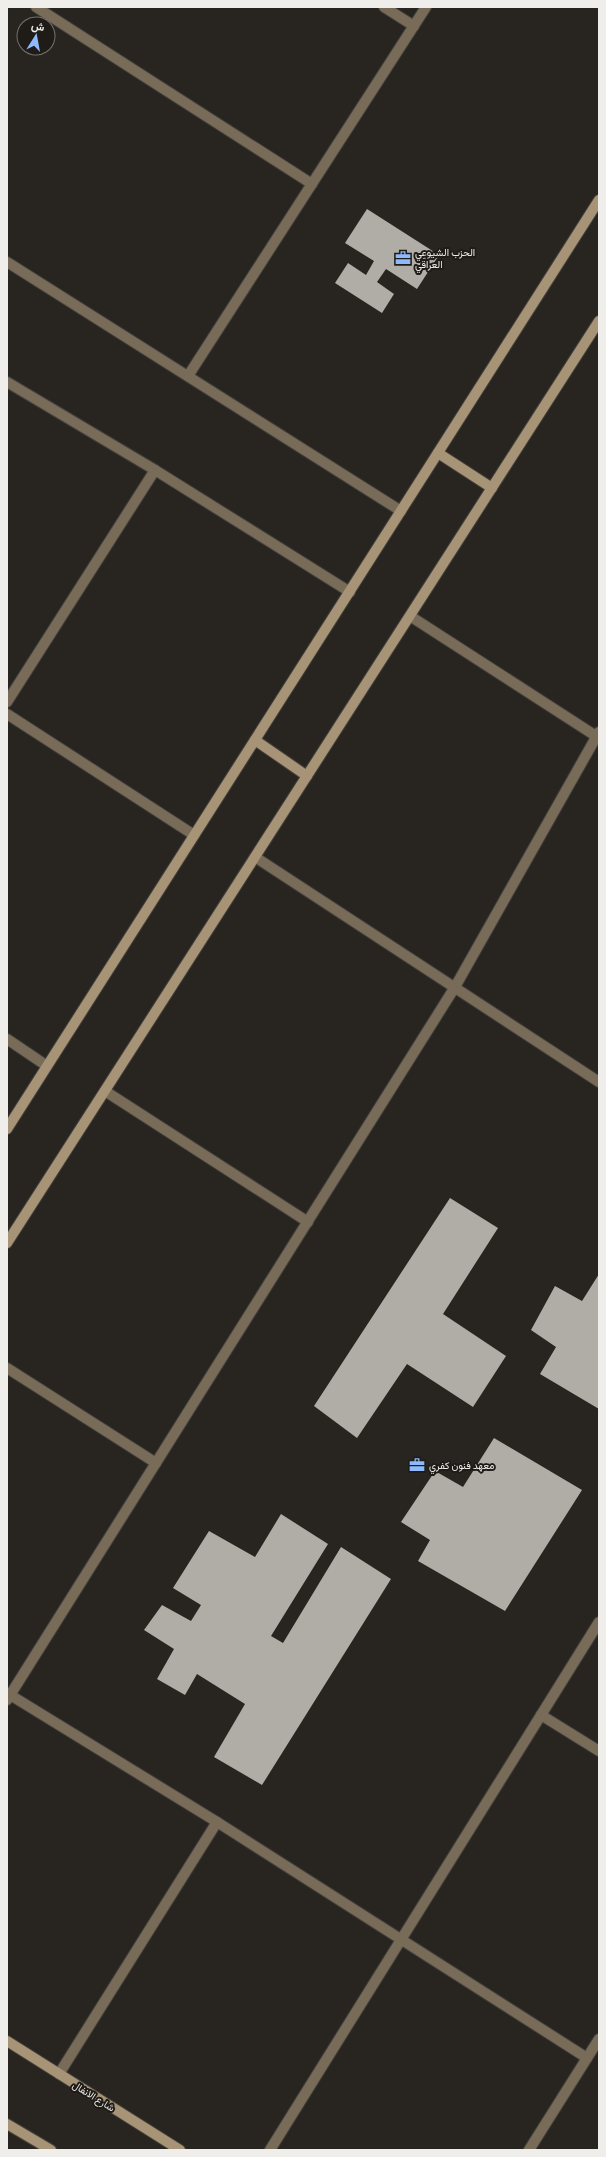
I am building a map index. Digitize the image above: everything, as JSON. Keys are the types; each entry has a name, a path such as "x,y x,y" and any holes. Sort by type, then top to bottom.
{"main road":[{"path":"7,1129 599,200"},
{"path":"7,1243 599,320"},
{"path":"438,453 492,488"},
{"path":"255,740 307,776"},
{"name":"شارع الانفال","path":"7,2041 180,2150"},
{"path":"7,2124 51,2150"}],"street":[{"path":"36,7 312,184"},
{"path":"384,7 414,26"},
{"path":"188,376 426,7"},
{"path":"7,262 401,511"},
{"path":"7,382 155,470 350,592"},
{"path":"7,702 155,470"},
{"path":"410,616 598,736 455,987 8,1696 217,1822 401,1941 587,2058"},
{"path":"7,714 194,835"},
{"path":"255,857 599,1082"},
{"path":"7,1039 47,1066"},
{"path":"105,1090 308,1222"},
{"path":"7,1368 156,1463"},
{"path":"270,2150 599,1622"},
{"path":"541,1715 599,1751"},
{"path":"60,2074 217,1822"},
{"path":"529,2150 599,2038"}],"building":[{"name":"الحزب الشيوعي العراقي","path":"367,209 439,255 417,289 386,269 377,282 394,294 382,313 335,283 348,263 366,275 374,261 345,243"},
{"path":"450,1198 498,1228 443,1314 506,1356 473,1407 407,1364 357,1438 314,1406"},
{"path":"599,1274 599,1409 540,1374 556,1347 531,1330 555,1286 582,1301"},
{"path":"494,1438 582,1490 505,1611 418,1561 430,1540 401,1522 435,1471 463,1487"},
{"path":"281,1514 328,1544 271,1636 283,1643 341,1547 391,1579 262,1785 214,1757 245,1704 197,1674 185,1695 157,1679 174,1649 144,1630 162,1605 191,1621 201,1605 173,1588 209,1531 255,1557"}],"place":[{"name":"الحزب الشيوعي العراقي","path":"403,258"},
{"name":"معهد فنون كفري","path":"417,1465"}]}
